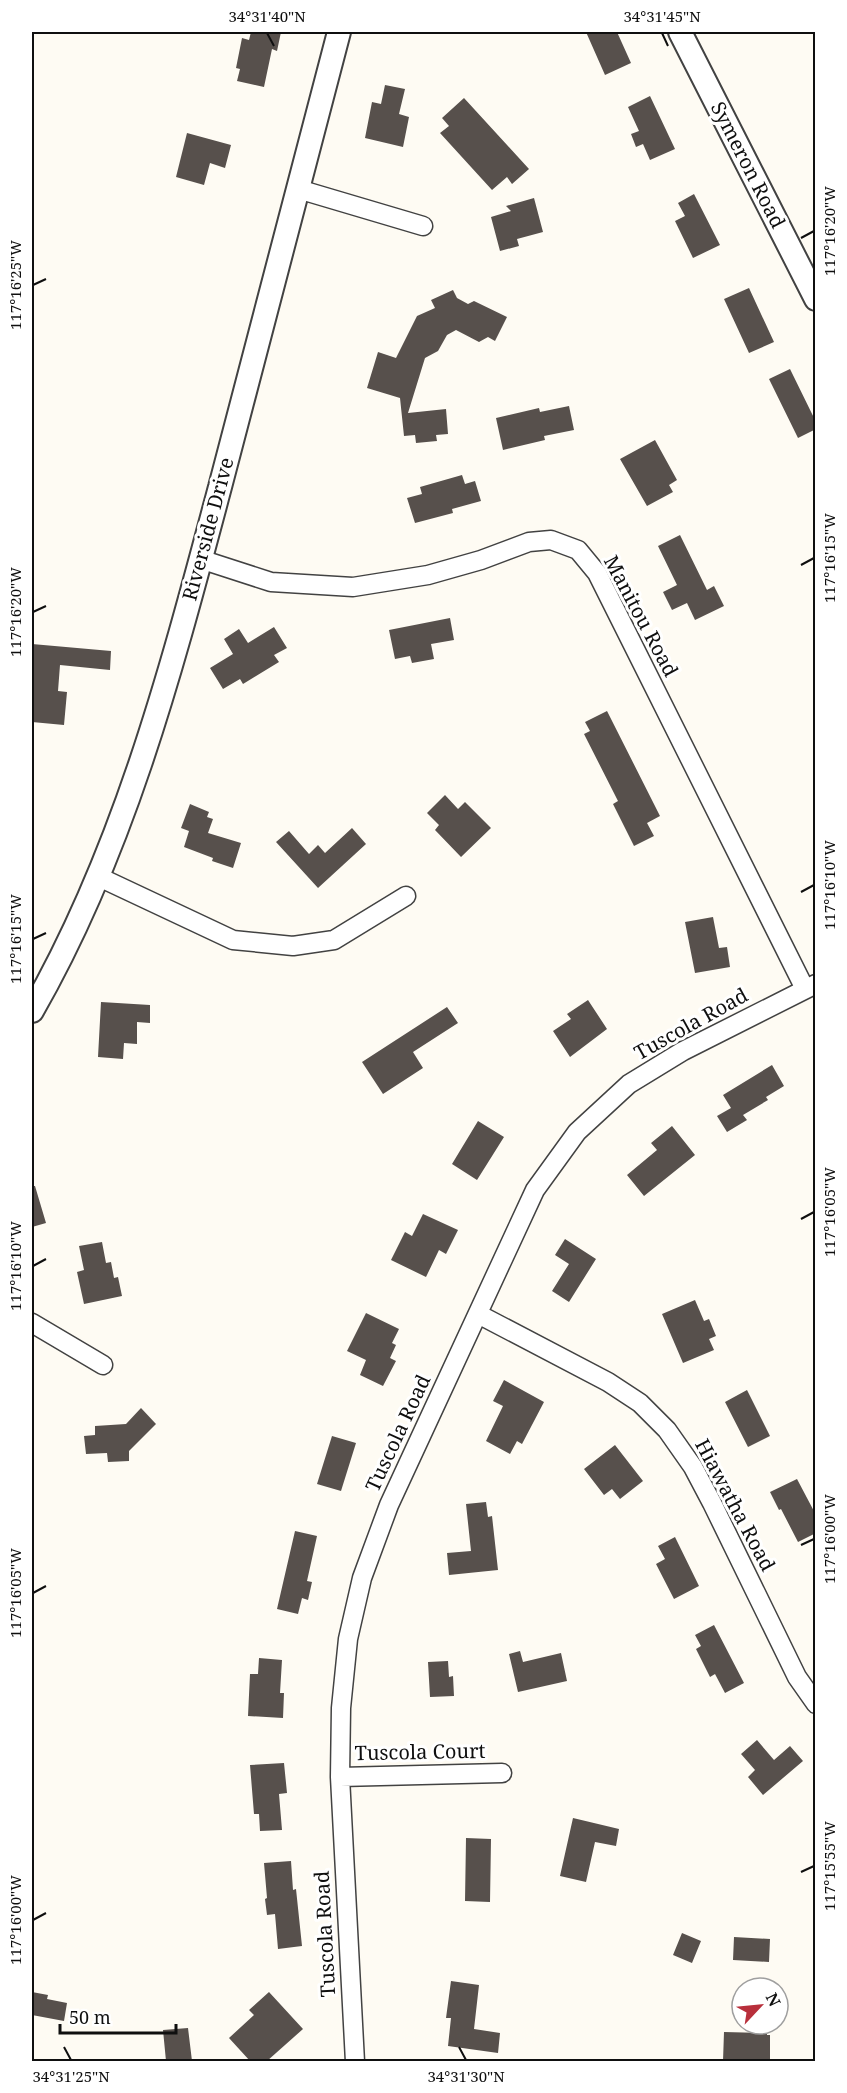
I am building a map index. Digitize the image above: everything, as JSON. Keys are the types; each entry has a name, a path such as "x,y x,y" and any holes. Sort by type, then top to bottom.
{"street":[{"name":"Riverside Drive","path":"32,1011 59,963 99,877 145,752 200,559 339,32"},
{"name":"Symeron Road","path":"680,32 816,299"},
{"path":"298,189 423,226"},
{"name":"Manitou Road","path":"200,559 271,582 353,587 428,575 481,560 529,542 551,540 578,550 597,573 810,987"},
{"path":"99,877 232,940 293,945 334,940 406,896"},
{"name":"Tuscola Road","path":"354,2061 340,1777 341,1708 348,1639 362,1578 389,1505 535,1190 577,1132 629,1084 682,1051 810,987"},
{"name":"Hiawatha Road","path":"478,1314 608,1382 640,1403 667,1431 693,1467 797,1677 816,1704"},
{"path":"32,1323 103,1365"},
{"name":"Tuscola Court","path":"340,1777 502,1773"}],"building":[{"path":"251,32 281,32 277,51 272,49 264,87 237,81 240,69 236,68 242,38 249,40"},
{"path":"586,32 617,32 631,63 605,75"},
{"path":"385,85 405,89 399,114 409,117 403,147 365,138 372,102 381,104"},
{"path":"650,96 675,149 650,160 643,144 636,147 631,134 639,131 628,107"},
{"path":"464,98 529,169 512,184 507,177 492,190 440,133 449,126 442,118"},
{"path":"187,133 231,145 225,168 210,163 204,185 176,177"},
{"path":"694,194 720,245 693,258 675,221 685,216 678,203"},
{"path":"534,198 543,232 517,239 519,246 500,251 491,217 511,211 506,206"},
{"path":"749,288 774,342 749,353 724,299"},
{"path":"453,290 457,298 468,304 474,301 507,317 495,341 488,337 479,342 456,330 447,335 438,351 425,358 408,413 446,409 448,434 436,435 437,441 416,443 415,435 404,436 400,398 367,388 378,352 396,358 417,316 435,308 431,300"},
{"path":"790,369 816,422 816,429 798,438 769,379"},
{"path":"569,406 574,430 544,436 545,440 503,450 496,418 539,408 540,412"},
{"path":"655,440 677,480 669,485 673,492 647,506 620,459"},
{"path":"462,475 465,484 475,481 481,501 452,509 453,513 415,523 407,498 422,494 420,487"},
{"path":"680,535 707,590 714,586 724,606 695,620 687,603 672,610 663,592 677,585 658,546"},
{"path":"450,618 454,640 431,644 434,659 412,663 410,656 395,659 389,630"},
{"path":"274,627 287,648 274,655 279,662 243,684 240,679 223,689 210,668 233,654 224,639 239,629 248,643"},
{"path":"32,644 111,651 110,670 60,665 58,691 67,692 64,725 32,722"},
{"path":"607,711 660,816 647,823 654,836 634,846 613,804 618,801 584,734 590,731 585,722"},
{"path":"445,795 458,809 465,802 491,828 461,857 435,830 439,825 427,813"},
{"path":"190,804 209,812 207,817 213,819 208,833 241,843 233,868 212,861 213,858 184,847 189,831 181,828"},
{"path":"352,828 366,844 318,888 276,842 289,831 309,854 318,845 325,853"},
{"path":"713,917 719,948 727,947 730,967 695,973 685,922"},
{"path":"588,1000 607,1029 570,1057 553,1031 571,1019 567,1014"},
{"path":"101,1002 150,1005 150,1023 137,1022 137,1044 124,1043 123,1059 98,1057"},
{"path":"447,1007 458,1023 413,1052 423,1068 383,1094 362,1062"},
{"path":"772,1065 784,1086 766,1097 768,1100 743,1115 747,1120 727,1132 717,1116 731,1108 723,1095"},
{"path":"478,1121 504,1137 477,1180 452,1164"},
{"path":"672,1126 695,1155 644,1196 627,1175 657,1150 651,1143"},
{"path":"32,1186 35,1186 46,1223 32,1227"},
{"path":"423,1214 458,1230 446,1254 439,1250 426,1277 391,1260 405,1232 412,1236"},
{"path":"565,1239 596,1259 569,1302 552,1291 569,1264 555,1255"},
{"path":"102,1242 106,1263 111,1262 114,1278 118,1277 122,1296 84,1304 77,1272 84,1270 79,1246"},
{"path":"695,1300 704,1321 709,1319 716,1336 709,1339 714,1350 683,1363 662,1314"},
{"path":"366,1313 399,1329 392,1343 396,1345 390,1358 396,1361 383,1386 360,1375 366,1360 347,1351"},
{"path":"504,1380 544,1402 522,1444 517,1441 510,1454 486,1441 503,1406 493,1401"},
{"path":"747,1390 770,1436 748,1447 725,1402"},
{"path":"141,1408 156,1424 129,1451 129,1461 108,1462 107,1453 86,1454 84,1436 95,1435 95,1426 126,1424"},
{"path":"332,1436 356,1443 341,1491 317,1484"},
{"path":"615,1445 643,1481 620,1499 612,1489 604,1495 584,1469"},
{"path":"797,1479 816,1515 816,1533 798,1542 770,1492"},
{"path":"486,1502 488,1517 492,1516 498,1570 449,1575 447,1553 471,1551 466,1504"},
{"path":"295,1531 317,1536 307,1581 312,1582 308,1600 302,1598 298,1614 277,1609"},
{"path":"675,1537 699,1586 674,1599 656,1564 665,1559 658,1546"},
{"path":"714,1625 744,1683 725,1693 715,1674 710,1677 696,1649 701,1646 695,1635"},
{"path":"520,1651 523,1662 561,1653 567,1681 518,1692 509,1654"},
{"path":"259,1658 282,1660 280,1693 284,1693 283,1718 248,1716 250,1674 258,1674"},
{"path":"448,1661 449,1677 453,1676 454,1696 430,1697 428,1662"},
{"path":"757,1740 774,1760 790,1746 803,1761 763,1795 748,1777 755,1770 741,1754"},
{"path":"284,1763 287,1793 279,1794 282,1830 260,1831 259,1814 254,1814 250,1765"},
{"path":"573,1818 619,1829 616,1846 595,1842 586,1882 560,1876"},
{"path":"466,1838 491,1839 490,1902 465,1901"},
{"path":"291,1861 302,1946 278,1949 275,1914 267,1915 264,1863"},
{"path":"682,1933 701,1941 692,1963 673,1955"},
{"path":"734,1937 770,1939 769,1962 733,1960"},
{"path":"451,1981 479,1985 474,2029 500,2033 498,2053 448,2046 451,2018 446,2018"},
{"path":"32,1992 48,1995 47,1999 67,2003 64,2021 32,2015"},
{"path":"269,1992 303,2029 267,2061 250,2061 229,2038 254,2015 249,2010"},
{"path":"188,2028 192,2061 166,2061 163,2030"},
{"path":"724,2032 730,2032 730,2036 770,2036 770,2061 723,2061"}]}
